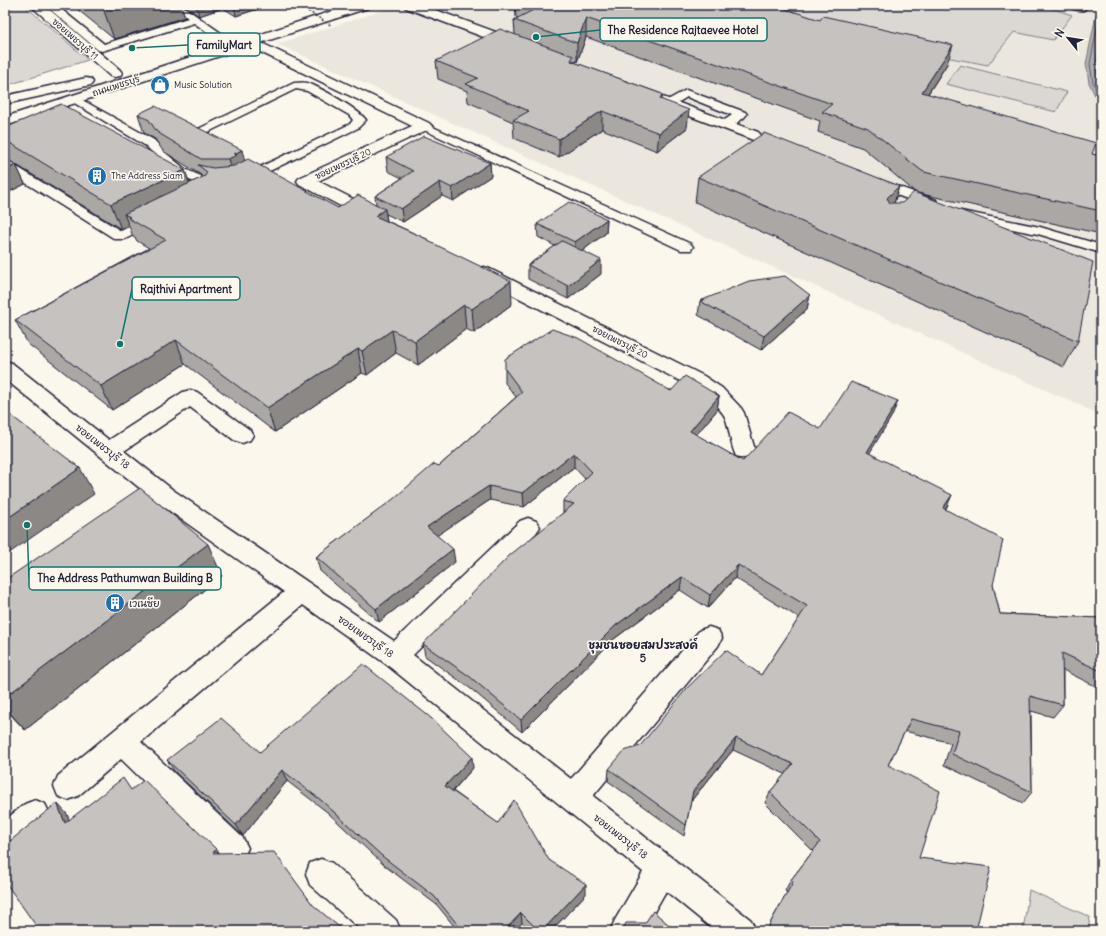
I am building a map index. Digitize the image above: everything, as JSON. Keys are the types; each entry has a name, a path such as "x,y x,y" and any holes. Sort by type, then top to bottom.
{"street":[{"name":"ซอยเพชรบุรี 11","path":"36,5 115,73"},
{"name":"ถนนเพชรบุรี","path":"5,100 93,80 328,5"},
{"name":"ถนนเพชรบุรี","path":"5,122 364,5"},
{"path":"410,5 529,49"},
{"path":"251,42 424,126"},
{"path":"60,88 75,99"},
{"path":"648,95 752,135"},
{"name":"ซอยเพชรบุรี 20","path":"389,224 305,181 424,126"},
{"name":"ซอยเพชรบุรี 20","path":"466,264 703,385 715,393 734,414 744,450"},
{"name":"ซอยเพชรบุรี 18","path":"5,368 108,451 156,503 302,592 394,656 740,931"},
{"path":"108,451 190,397 242,435"},
{"path":"394,656 528,526"},
{"path":"68,786 302,592"},
{"path":"572,798 709,638"},
{"path":"122,742 233,848"},
{"path":"5,839 36,814"},
{"path":"626,931 662,869"},
{"path":"321,874 385,931"}],"lane":[{"path":"50,5 102,48 195,19"},
{"path":"175,5 223,38"},
{"path":"1073,5 1081,8 1083,5"},
{"path":"75,99 150,143 157,154 169,163 203,183 219,185 233,184 354,126 360,120 353,113 311,89 304,86 294,86 196,134"},
{"path":"54,106 66,114"},
{"path":"424,126 686,247"},
{"path":"752,135 767,140"},
{"path":"151,163 206,195"},
{"path":"5,164 120,236 163,216"},
{"path":"866,178 950,210 1040,231 1101,249"},
{"path":"905,208 916,198"}],"path":[{"path":"275,8 288,5"},
{"path":"298,5 332,26"}],"shaded area":[{"path":"5,5 24,5 88,60 5,86"},
{"path":"400,5 632,5 1101,163 1101,415 277,44"},
{"path":"653,5 1101,5 1100,12 1096,15 1086,64 1089,83 1101,108 1101,153 1063,145"},
{"path":"773,5 1041,5 1072,15 1053,40 1014,32 988,65 893,47 808,22"},
{"path":"960,65 1067,92 1056,112 946,84"},
{"path":"1029,890 1090,917 1088,931 1023,931"}],"water":[{"path":"1101,9 1101,108 1089,83 1086,64 1096,15"}],"building":[{"path":"99,5 114,5 103,8"},
{"path":"534,5 773,5 820,20 823,16 953,45 922,92 1096,143 1092,154 1101,156 1101,211 922,171 868,128 822,112 832,104 586,18 577,43 514,20 539,7"},
{"path":"500,29 573,56 571,61 662,94 660,99 689,110 659,133 602,111 559,139 513,120 529,111 466,84 478,78 436,61"},
{"path":"61,104 185,170 111,204 5,140 5,128"},
{"path":"155,106 242,150 234,154 237,155 228,159 201,159 157,132 149,120 138,114"},
{"path":"764,133 899,186 887,198 890,203 902,203 914,192 1093,262 1078,341 698,177"},
{"path":"424,136 490,163 452,188 440,182 401,209 375,196 413,171 386,157"},
{"path":"5,158 16,165 5,170"},
{"path":"248,159 338,208 358,195 385,209 375,216 429,240 428,241 511,281 472,309 464,305 415,341 392,330 362,351 358,349 267,408 176,340 101,386 15,320 166,240 128,218 130,217 124,214 205,176 207,172 198,165 213,168 234,166"},
{"path":"569,202 607,219 575,242 537,224"},
{"path":"562,241 601,260 568,286 528,265"},
{"path":"785,276 810,295 764,336 700,301 749,281"},
{"path":"552,329 578,338 671,391 685,376 719,396 690,431 743,461 788,412 820,429 851,382 898,401 867,452 952,495 943,508 1003,540 993,585 1000,614 1101,618 1101,671 1062,653 1063,705 1030,696 1032,792 952,754 959,731 911,719 888,765 940,791 919,858 991,867 976,931 770,931 767,929 793,882 790,881 820,842 770,792 793,764 736,738 693,791 686,825 609,769 624,751 640,746 687,688 726,650 761,675 807,606 738,565 710,595 682,577 615,626 521,720 469,676 423,644 510,555 574,504 563,501 592,472 574,453 523,493 489,486 427,527 453,549 376,609 316,557 392,500 434,464 439,466 522,392 505,369 505,359"},
{"path":"5,411 80,468 5,520"},
{"path":"140,488 208,544 5,697 5,580"},
{"path":"363,664 431,718 472,757 445,786 498,823 514,800 549,860 586,884 542,931 539,931 521,913 504,931 463,931 434,896 382,856 322,801 282,770 236,825 167,760 221,718 260,752"},
{"path":"123,778 131,790 144,780 216,849 213,853 274,852 313,905 344,931 33,931 37,927 5,882 5,845 57,803 65,823"},
{"path":"653,911 676,931 622,931 626,923 645,923"}],"place":[{"name":"The Residence Rajtaevee Hotel","path":"536,37"},
{"name":"FamilyMart","path":"132,48"},
{"name":"Music Solution","path":"160,85"},
{"name":"The Address Siam","path":"97,176"},
{"name":"Rajthivi Apartment","path":"120,344"},
{"name":"The Address Pathumwan Building B","path":"27,525"},
{"name":"เวเนซีย","path":"115,603"}],"district":[{"name":"ชุมชนซอยสมประสงค์ 5","path":"643,651"}]}
